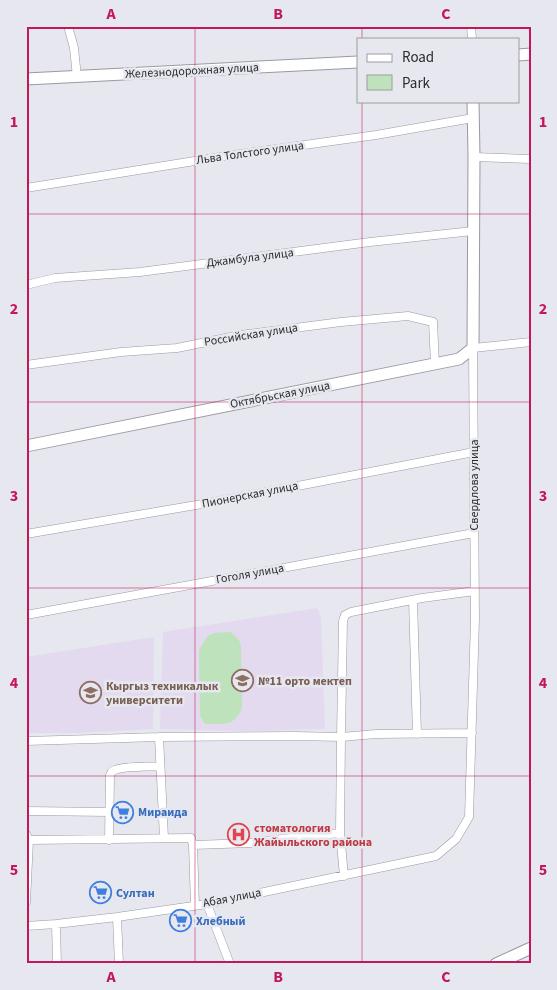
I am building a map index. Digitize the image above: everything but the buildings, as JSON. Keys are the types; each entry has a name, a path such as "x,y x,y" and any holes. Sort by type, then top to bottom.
{"street":[{"path":"68,26 74,48 77,77"},
{"name":"Железнодорожная улица","path":"26,79 357,62"},
{"name":"Свердлова улица","path":"436,856 456,839 469,817 475,591 473,102"},
{"name":"Льва Толстого улица","path":"26,188 226,156 376,135 473,118"},
{"path":"474,157 531,159"},
{"name":"Джамбула улица","path":"26,285 55,278 140,272 370,242 473,231"},
{"name":"Российская улица","path":"26,365 121,352 177,348 240,335 332,323 408,316 433,322 435,364"},
{"name":"Октябрьская улица","path":"26,446 459,359 473,348 531,342"},
{"name":"Пионерская улица","path":"26,534 214,502 474,452"},
{"name":"Гоголя улица","path":"26,614 474,533"},
{"path":"344,876 340,833 344,617 351,612 475,591"},
{"path":"413,600 418,734"},
{"path":"26,741 159,737 341,737 376,734 472,733"},
{"path":"159,737 164,838"},
{"path":"109,840 111,772 122,769 160,766"},
{"path":"26,811 110,812"},
{"path":"193,845 251,843 340,833"},
{"path":"26,902 27,837 109,840 190,838 193,845 195,906"},
{"name":"Абая улица","path":"26,926 116,917 207,904 436,856"},
{"path":"207,904 230,964"},
{"path":"116,917 119,964"},
{"path":"56,924 57,964"},
{"path":"496,964 531,948"}],"shaded area":[{"name":"№11 орто мектеп","path":"317,608 321,617 325,729 240,731 160,729 163,632"},
{"name":"Кыргыз техникалык университети","path":"154,637 153,729 79,733 26,733 26,657"}],"green space":[{"path":"231,632 239,640 241,646 242,707 236,718 228,723 205,724 200,716 199,650 208,636 214,633"}],"place":[{"name":"№11 орто мектеп","path":"242,681"},
{"name":"Кыргыз техникалык университети","path":"90,693"},
{"name":"Мираида","path":"122,812"},
{"name":"стоматология Жайыльского района","path":"238,835"},
{"name":"Султан","path":"100,893"},
{"name":"Хлебный","path":"180,921"}]}
